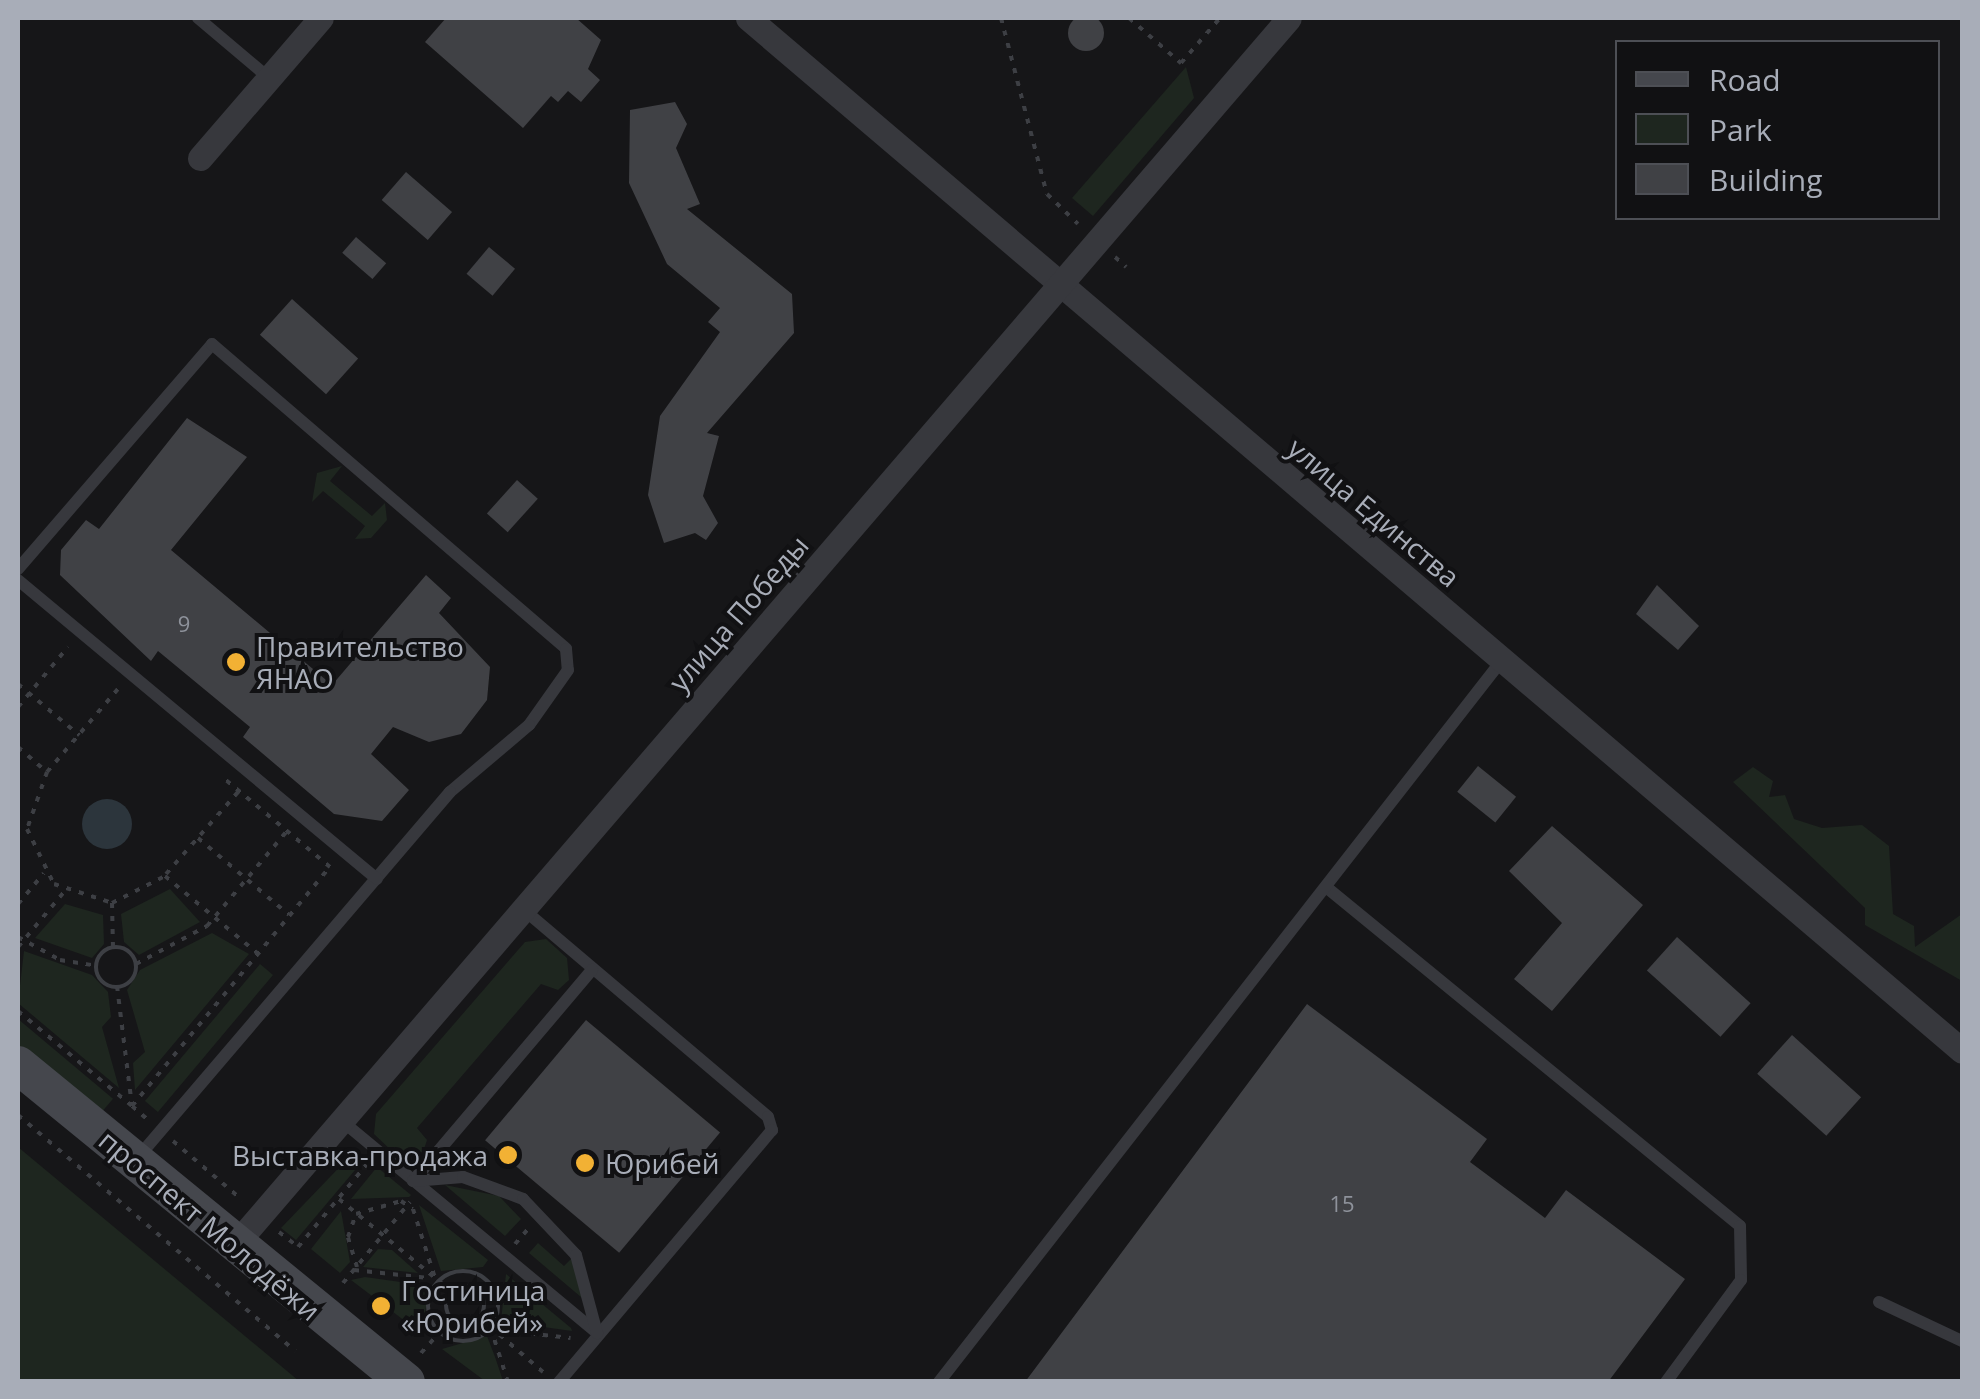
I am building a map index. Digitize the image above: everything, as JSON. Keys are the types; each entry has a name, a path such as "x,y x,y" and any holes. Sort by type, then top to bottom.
{"street":[{"path":"200,158 321,18"},
{"name":"улица Единства","path":"748,18 1962,1051"},
{"name":"улица Победы","path":"233,1247 1289,18"},
{"name":"проспект Молодёжи","path":"18,1064 233,1247 402,1379"}],"lane":[{"path":"198,18 269,78"},
{"path":"18,569 212,344 554,630 568,670 559,688 450,792 132,1162"},
{"path":"18,580 378,879"},
{"path":"939,1382 1502,660"},
{"path":"1326,887 1740,1226 1741,1280 1666,1382"},
{"path":"524,909 768,1117 772,1130 597,1333 553,1378"},
{"path":"415,1187 592,970"},
{"path":"342,1121 415,1187 597,1333"},
{"path":"415,1187 463,1177 523,1199 576,1255 597,1333"},
{"path":"1880,1302 1962,1341"}],"path":[{"path":"1001,18 1048,194 1126,266"},
{"path":"1129,18 1181,63 1220,18"},
{"path":"18,708 68,647"},
{"path":"18,684 78,735"},
{"path":"118,689 47,772 27,829 44,873 64,892 112,903 165,876 238,791 330,867 132,1106"},
{"path":"18,747 47,772"},
{"path":"18,830 27,829"},
{"path":"117,986 136,964 188,942 215,918 287,831"},
{"path":"198,838 289,915"},
{"path":"18,904 44,873"},
{"path":"165,876 258,954"},
{"path":"18,947 20,939 64,892"},
{"path":"96,966 113,947 112,903"},
{"path":"20,939 96,966 117,986 132,1106"},
{"path":"113,947 136,964"},
{"path":"18,1011 298,1247 374,1156"},
{"path":"18,1115 295,1351"},
{"path":"343,1283 409,1204 415,1187"},
{"path":"338,1198 430,1278 451,1291 476,1289 480,1318 553,1378"},
{"path":"355,1268 348,1237 356,1214 382,1200 409,1204"},
{"path":"409,1204 437,1282 428,1307 440,1332 465,1341 491,1328 576,1338"},
{"path":"355,1268 430,1278"},
{"path":"437,1282 459,1270 487,1279 499,1302 491,1328 508,1382"},
{"path":"402,1379 451,1320 451,1291"},
{"path":"451,1320 480,1318"}],"green space":[{"path":"1186,67 1194,98 1093,216 1072,198"},
{"path":"342,466 330,481 372,516 385,503 387,520 371,538 355,539 365,526 323,491 312,502 317,473"},
{"path":"1753,767 1773,781 1769,797 1785,795 1794,819 1822,828 1862,825 1889,846 1893,914 1914,926 1915,947 1962,914 1962,981 1865,925 1865,908 1733,782"},
{"path":"170,889 200,922 139,955 124,942 121,914"},
{"path":"65,904 103,915 104,944 92,958 35,938"},
{"path":"212,933 249,954 135,1090 133,1063 145,1052 127,990 140,970"},
{"path":"546,939 567,958 569,980 558,990 541,984 417,1128 427,1140 423,1152 396,1155 374,1134 376,1114 525,942"},
{"path":"24,951 92,975 108,992 111,1017 102,1027 119,1088 18,1003"},
{"path":"260,964 273,975 158,1112 145,1101"},
{"path":"18,1019 113,1099 98,1116 18,1049"},
{"path":"18,1147 299,1381 18,1381"},
{"path":"355,1151 366,1157 296,1240 281,1228"},
{"path":"377,1167 411,1195 351,1199"},
{"path":"445,1185 499,1196 521,1219 505,1236"},
{"path":"419,1205 488,1260 483,1267 441,1271"},
{"path":"341,1211 350,1262 340,1273 311,1249"},
{"path":"538,1243 564,1266 571,1259 588,1303 529,1253"},
{"path":"378,1249 392,1250 418,1273 363,1267"},
{"path":"506,1274 571,1328 572,1331 501,1321"},
{"path":"365,1277 429,1286 422,1334 351,1280"},
{"path":"487,1336 503,1381 485,1381 442,1349"}],"shaded area":[{"path":"107,799 125,806 132,824 125,842 107,849 89,842 82,824 89,806"}],"building":[{"path":"1086,15 1099,20 1104,33 1099,46 1086,51 1073,46 1068,33 1073,20"},
{"path":"446,18 576,18 601,40 588,69 600,80 581,102 568,91 558,102 551,96 523,128 425,42"},
{"path":"675,102 687,124 676,148 700,204 687,209 792,294 794,333 707,433 719,436 703,496 718,523 706,540 695,533 664,543 648,495 660,416 720,332 708,322 720,308 667,264 629,183 630,110"},
{"path":"406,172 452,212 428,240 382,200"},
{"path":"356,237 386,263 372,279 342,253"},
{"path":"489,247 515,269 493,296 467,274"},
{"path":"292,299 358,359 326,394 260,335"},
{"path":"187,418 247,457 171,550 332,685 426,575 451,598 439,613 490,667 487,700 461,734 429,742 393,727 371,754 409,790 382,821 334,814 243,737 250,727 158,651 151,661 60,575 61,550 86,520 99,529"},
{"path":"517,480 538,499 508,532 487,513"},
{"path":"1657,585 1699,626 1678,650 1636,614"},
{"path":"1478,766 1516,797 1495,822 1457,792"},
{"path":"1552,826 1643,905 1552,1011 1514,979 1562,923 1509,871"},
{"path":"1677,937 1751,1003 1720,1037 1647,970"},
{"path":"1307,1004 1487,1139 1470,1162 1545,1218 1566,1190 1685,1279 1608,1382 1025,1382"},
{"path":"586,1020 720,1132 619,1253 485,1140"},
{"path":"1792,1035 1861,1097 1826,1136 1757,1074"}],"place":[{"name":"Правительство ЯНАО","path":"236,662"},
{"name":"Выставка-продажа","path":"508,1155"},
{"name":"Юрибей","path":"585,1163"},
{"name":"Гостиница «Юрибей»","path":"381,1306"}]}
